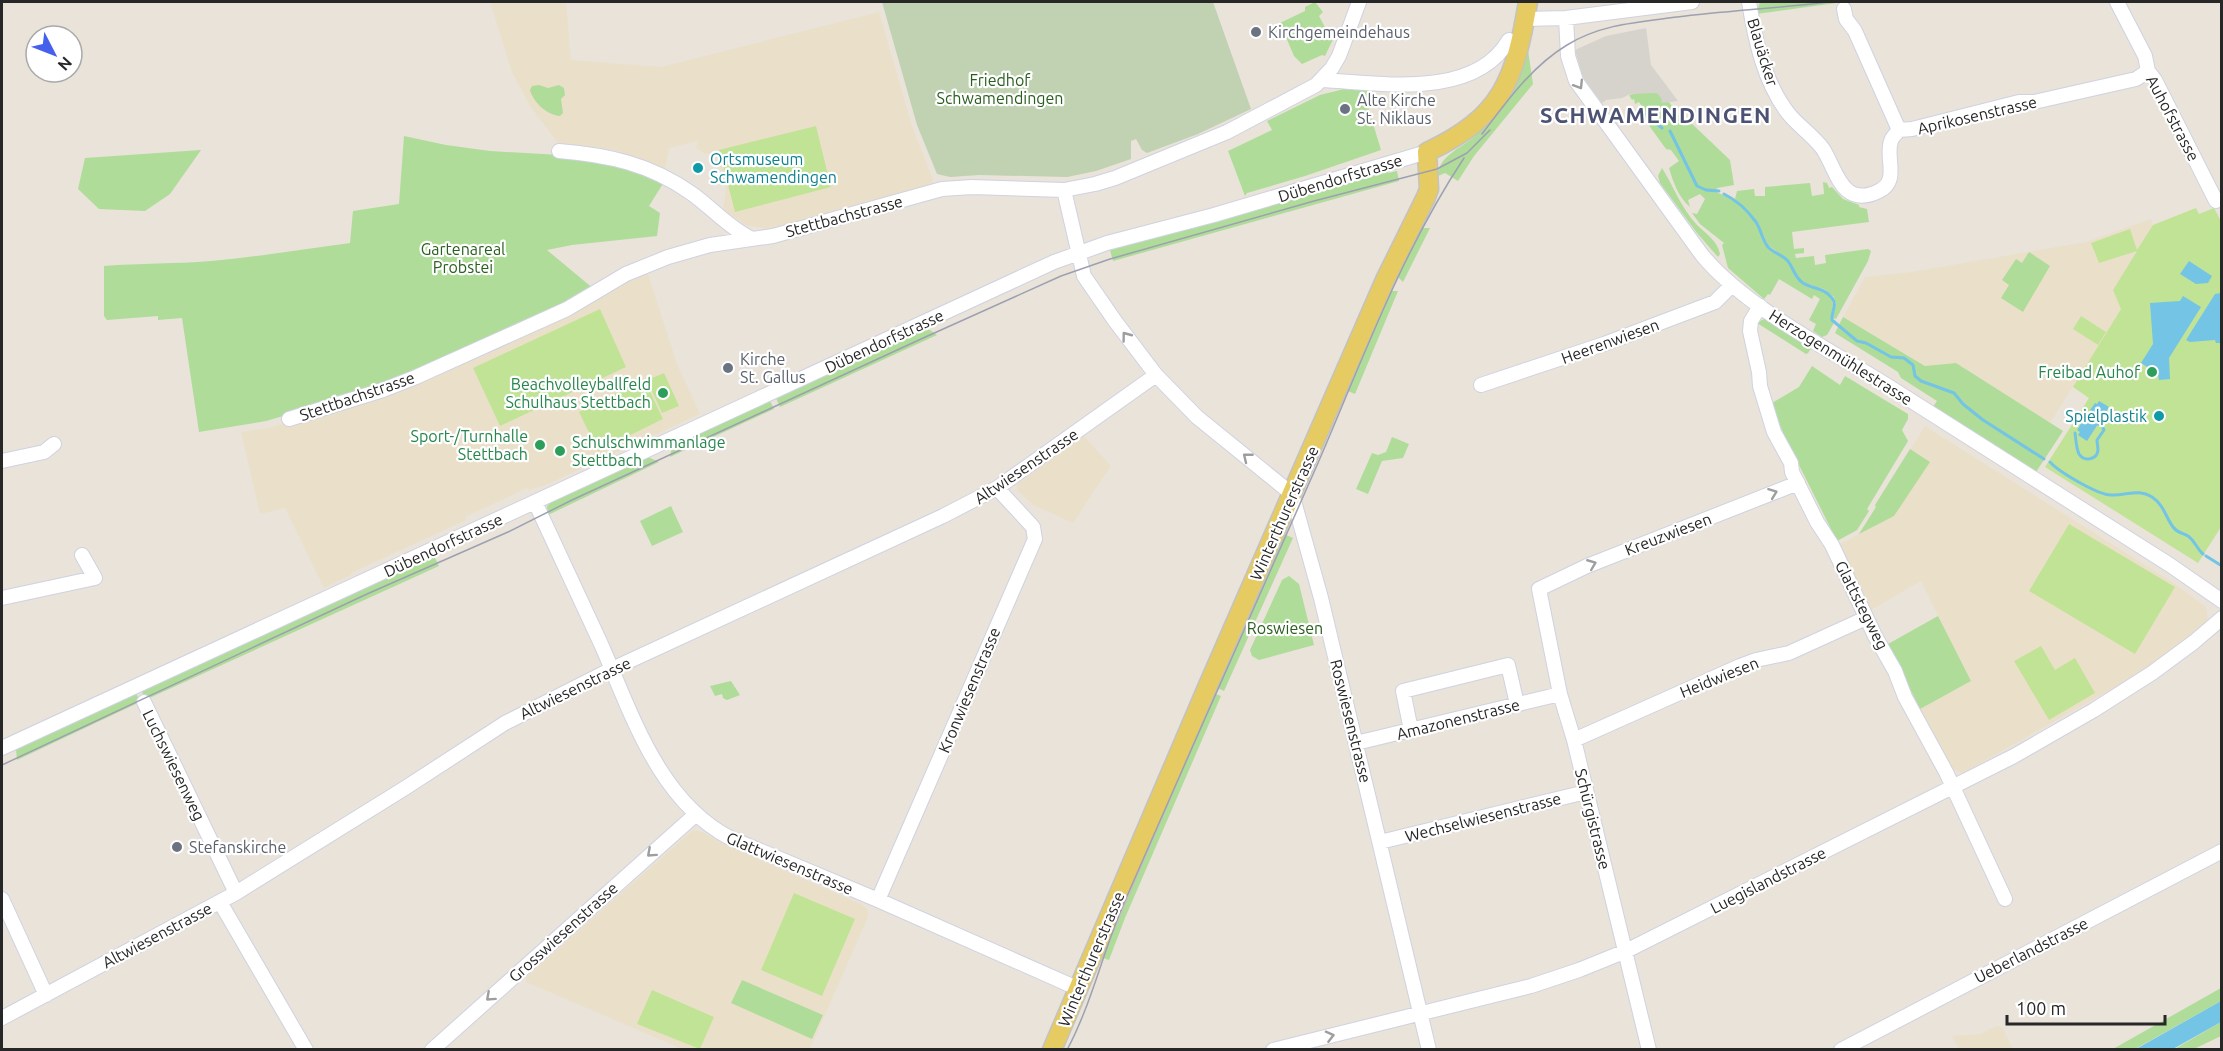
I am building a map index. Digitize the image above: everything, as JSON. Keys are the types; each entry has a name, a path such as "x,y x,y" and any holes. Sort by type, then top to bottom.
{"main road":[{"path":"1427,153 1466,131 1499,97 1515,62 1527,10"},
{"name":"Winterthurerstrasse","path":"1052,1050 1201,700 1385,279 1426,197 1429,189 1427,153"}],"street":[{"name":"Stettbachstrasse","path":"289,419 383,390 416,377 567,309 642,267 695,249 750,238 773,236 942,189 972,187 1064,190 1105,181 1227,132 1302,94 1322,80 1339,56 1359,2"},
{"path":"1527,10 1566,18 1692,2"},
{"name":"Blauäcker","path":"1749,2 1761,56 1777,97 1794,120 1821,147 1846,190 1867,195 1886,187 1892,174 1891,141 1899,130"},
{"name":"Auhofstrasse","path":"2117,2 2145,56 2148,71 2155,80 2216,201"},
{"name":"Aprikosenstrasse","path":"1844,9 1846,19 1855,31 1899,130 1912,129 2019,102 2034,102 2136,79 2148,71"},
{"name":"Herzogenmühlestrasse","path":"1566,18 1568,56 1572,72 1597,111 1715,270 1760,306 2170,565 2222,601"},
{"path":"1322,80 1409,84 1456,79 1474,73 1501,54 1509,40"},
{"path":"559,151 601,155 633,163 659,174 691,193 740,233 750,238"},
{"name":"Dübendorfstrasse","path":"2,748 765,394 1080,252 1427,153"},
{"path":"1064,190 1084,276 1115,321 1156,375 1197,417 1292,494"},
{"name":"Heerenwiesen","path":"1481,385 1604,344 1715,302 1732,285"},
{"name":"Glattstegweg","path":"1760,306 1751,321 1750,331 1760,386 1774,432 1791,463 1817,522 1827,536 1866,618 1888,657 1905,697 1953,787 2005,899"},
{"name":"Altwiesenstrasse","path":"2,1018 236,893 505,723 612,669 943,516 998,488 1156,375"},
{"path":"2,461 44,452 54,444"},
{"name":"Kreuzwiesen","path":"1539,589 1587,566 1798,483"},
{"name":"Kronwiesenstrasse","path":"878,900 1035,538 1033,527 998,488"},
{"name":"Roswiesenstrasse","path":"1292,494 1321,598 1429,1050"},
{"name":"Glattwiesenstrasse","path":"535,502 659,769 695,815 730,838 878,900 1079,989"},
{"path":"2,597 95,578 82,555"},
{"name":"Schürgistrasse","path":"1539,589 1560,694 1574,740 1649,1050"},
{"name":"Heidwiesen","path":"1574,740 1740,666 1789,653 1866,618"},
{"name":"Luegislandstrasse","path":"1273,1050 1531,986 1626,951 1953,787 1990,766 2001,763 2094,710 2169,661 2222,618"},
{"path":"1411,730 1403,691 1508,665 1518,704"},
{"name":"Amazonenstrasse","path":"1356,743 1560,694"},
{"name":"Luchswiesenweg","path":"144,702 236,893"},
{"name":"Wechselwiesenstrasse","path":"1380,842 1586,792"},
{"name":"Grosswiesenstrasse","path":"432,1050 695,815"},
{"name":"Ueberlandstrasse","path":"1841,1050 2222,851"},
{"path":"2,899 46,995"},
{"path":"220,902 306,1050"}],"shaded area":[{"path":"490,2 566,2 571,60 661,67 879,12 912,126 933,180 931,184 805,221 768,229 745,225 723,209 726,189 717,152 705,154 696,148 698,141 669,148 665,169 615,150 558,143 531,108 512,72"},
{"path":"1646,28 1651,65 1678,101 1662,103 1657,93 1630,94 1602,103 1583,77 1575,50 1606,36"},
{"path":"2151,219 2153,225 2113,290 2122,309 2050,423 1956,363 1926,366 1843,317 1865,277 1911,272 2086,242"},
{"path":"647,271 677,364 700,414 546,485 529,490 527,488 324,588 285,508 260,514 241,432 268,428 384,393"},
{"path":"1925,426 2175,584 2206,607 2208,620 2188,639 2151,667 1963,773 1950,769 1920,709 1970,681 1921,581 1871,610 1838,545 1859,534"},
{"path":"1084,436 1111,466 1073,523 1033,505 1017,490 1017,484"},
{"path":"693,830 702,832 730,847 863,905 868,910 868,917 810,1049 682,1049 526,982 526,977"},
{"path":"1997,1026 2002,1027 2013,1049 1959,1049 1952,1036 1980,1034"}],"green space":[{"name":"Friedhof Schwamendingen","path":"882,2 1213,2 1251,109 1198,134 1147,153 1142,150 1136,139 1131,141 1131,159 1096,171 1067,177 979,175 950,177 937,174 917,125"},
{"path":"1315,2 1323,12 1319,16 1328,33 1335,35 1325,56 1322,55 1302,64 1294,56 1280,23 1305,11 1305,7"},
{"path":"1760,2 1844,2 1756,14"},
{"path":"1526,48 1533,84 1474,156 1458,181 1445,173 1438,176 1439,169 1447,157 1477,134 1492,114 1505,93"},
{"path":"539,85 548,88 559,85 564,88 565,95 561,99 563,113 560,116 541,107 534,99 530,90 532,86"},
{"path":"1344,89 1367,90 1368,96 1372,97 1371,105 1368,107 1381,150 1247,193 1245,196 1228,151 1272,130 1267,121 1320,95"},
{"path":"1657,93 1669,102 1683,122 1689,121 1730,160 1734,185 1717,188 1716,192 1728,197 1748,214 1766,245 1786,259 1797,278 1829,294 1832,299 1831,317 1834,323 1827,335 1822,337 1813,331 1816,324 1809,320 1820,299 1814,295 1812,299 1779,279 1770,295 1768,294 1764,299 1728,268 1722,245 1724,243 1700,224 1692,213 1697,214 1705,199 1700,194 1688,200 1690,207 1680,194 1669,168 1679,161 1671,150 1666,149 1640,113 1643,108 1639,102 1635,104 1634,99 1632,100 1629,95"},
{"path":"816,126 831,187 735,212 719,150"},
{"name":"Gartenareal Probstei","path":"404,136 490,151 605,160 664,182 649,206 660,213 657,236 572,245 547,250 595,290 382,387 266,421 199,432 182,318 158,320 158,316 107,320 104,316 104,266 211,261 350,243 353,211 399,204"},
{"path":"201,150 170,194 145,211 99,209 78,189 85,158"},
{"path":"1662,168 1686,212 1716,245 1720,254 1718,257 1660,183 1658,176"},
{"path":"1388,171 1388,173 1397,171 1399,181 1113,261 1110,250"},
{"path":"1823,182 1827,183 1829,188 1832,187 1843,199 1867,209 1869,222 1792,232 1794,249 1804,248 1804,253 1795,254 1796,258 1814,256 1815,265 1826,263 1825,255 1868,249 1871,251 1868,261 1836,319 1833,318 1836,305 1834,297 1824,289 1799,279 1788,260 1768,245 1756,221 1735,199 1737,191 1754,189 1755,196 1765,196 1765,187 1810,183 1812,196 1824,194"},
{"name":"Freibad Auhof","path":"2196,208 2199,214 2214,208 2222,223 2221,527 2198,563 2045,467 2089,398 2073,387 2121,309 2113,290 2137,251 2099,263 2091,243 2130,229 2137,250 2153,225"},
{"path":"1419,228 1430,228 1403,282 1396,275"},
{"path":"2029,252 2050,266 2023,312 2001,298 2009,285 2002,280 2016,259 2022,263"},
{"path":"1388,291 1398,291 1355,394 1343,389"},
{"path":"600,309 626,367 500,426 473,368"},
{"path":"2081,316 2106,332 2098,345 2073,329"},
{"path":"1767,317 1812,347 1808,353 1806,354 1757,323"},
{"path":"1843,317 1925,366 1956,363 2063,431 2036,472 1932,408 1937,401 1901,378 1898,372 1835,333"},
{"path":"927,328 937,335 780,407 775,396"},
{"path":"1812,366 1840,385 1845,376 1908,414 1902,430 1908,441 1867,509 1869,511 1857,530 1837,541 1783,433 1772,403 1799,387"},
{"name":"Beachvolleyballfeld Schulhaus Stettbach","path":"664,373 679,406 662,413 647,380"},
{"path":"644,379 663,419 598,451 579,412"},
{"path":"763,401 765,404 770,401 774,409 670,457 672,445"},
{"path":"1392,437 1409,444 1403,458 1382,461 1368,494 1356,489 1372,453 1378,455 1386,452"},
{"path":"1910,449 1930,462 1894,516 1859,534 1876,507 1875,505"},
{"path":"648,457 659,462 548,515 547,506 551,502"},
{"path":"671,506 683,532 652,546 640,521"},
{"path":"2069,524 2175,587 2135,654 2029,591"},
{"path":"1284,534 1293,538 1224,691 1213,686 1279,538 1282,539"},
{"path":"434,556 439,566 145,700 141,689"},
{"name":"Roswiesen","path":"1289,576 1299,584 1314,645 1259,660 1252,656 1250,650 1282,580"},
{"path":"1938,616 1971,681 1920,709 1888,644"},
{"path":"2041,646 2055,670 2075,658 2095,693 2049,720 2014,661"},
{"path":"731,681 740,695 727,700 722,694 715,696 710,686"},
{"path":"136,693 140,702 17,760 16,749"},
{"path":"1213,693 1221,696 1109,960 1100,957"},
{"path":"794,893 855,919 822,996 761,970"},
{"path":"742,980 823,1015 812,1039 731,1003"},
{"path":"2221,988 2221,1001 2135,1049 2113,1049"},
{"path":"652,990 714,1017 700,1049 637,1024"},
{"path":"2221,1022 2221,1036 2194,1049 2173,1050"}],"water":[{"path":"2189,261 2212,276 2208,283 2196,284 2180,274"},
{"path":"2221,293 2221,343 2216,343 2215,340 2190,342 2186,340 2215,294"},
{"path":"2183,296 2201,307 2169,358 2170,379 2159,380 2158,374 2141,363 2153,344 2150,303 2180,301"},
{"path":"2099,401 2109,407 2087,441 2078,435 2080,432 2077,430 2082,422 2085,424 2092,412 2090,410"},
{"path":"2221,1001 2221,1022 2173,1049 2136,1049"}],"waterway":[{"path":"1645,114 1662,128"},
{"path":"1670,131 1697,186 1706,190 1719,191"},
{"path":"1724,194 1756,222 1768,247 1787,260 1800,281 1829,295 1834,301 1832,320 1857,341 1866,343 1891,357 1904,358 1913,365 1915,376 1921,381 1954,393 1963,404 1983,420 2044,459"},
{"path":"2075,433 2081,457 2093,458 2098,450 2097,440 2104,430 2101,424 2096,424"},
{"path":"2050,462 2079,482 2105,494 2142,493 2152,497 2162,507 2175,529 2190,538 2203,554"},
{"path":"2206,556 2222,566"}],"tram line":[{"path":"1482,134 1520,85 1542,63 1567,45 1593,32 1649,21 1828,2"},
{"path":"2,765 367,594 508,532 572,500 1061,276 1110,259 1437,169 1467,153 1490,130"},
{"path":"1067,1050 1084,1014 1124,903 1318,463 1384,307 1421,231 1464,158"}],"place":[{"name":"Kirchgemeindehaus","path":"1256,32"},
{"name":"Alte Kirche St. Niklaus","path":"1345,109"},
{"name":"Ortsmuseum Schwamendingen","path":"698,168"},
{"name":"Kirche St. Gallus","path":"728,368"},
{"name":"Freibad Auhof","path":"2152,372"},
{"name":"Beachvolleyballfeld Schulhaus Stettbach","path":"663,393"},
{"name":"Spielplastik","path":"2159,416"},
{"name":"Sport-/Turnhalle Stettbach","path":"540,445"},
{"name":"Schulschwimmanlage Stettbach","path":"560,451"},
{"name":"Stefanskirche","path":"177,847"}],"district":[{"name":"SCHWAMENDINGEN","path":"1656,114"}]}
